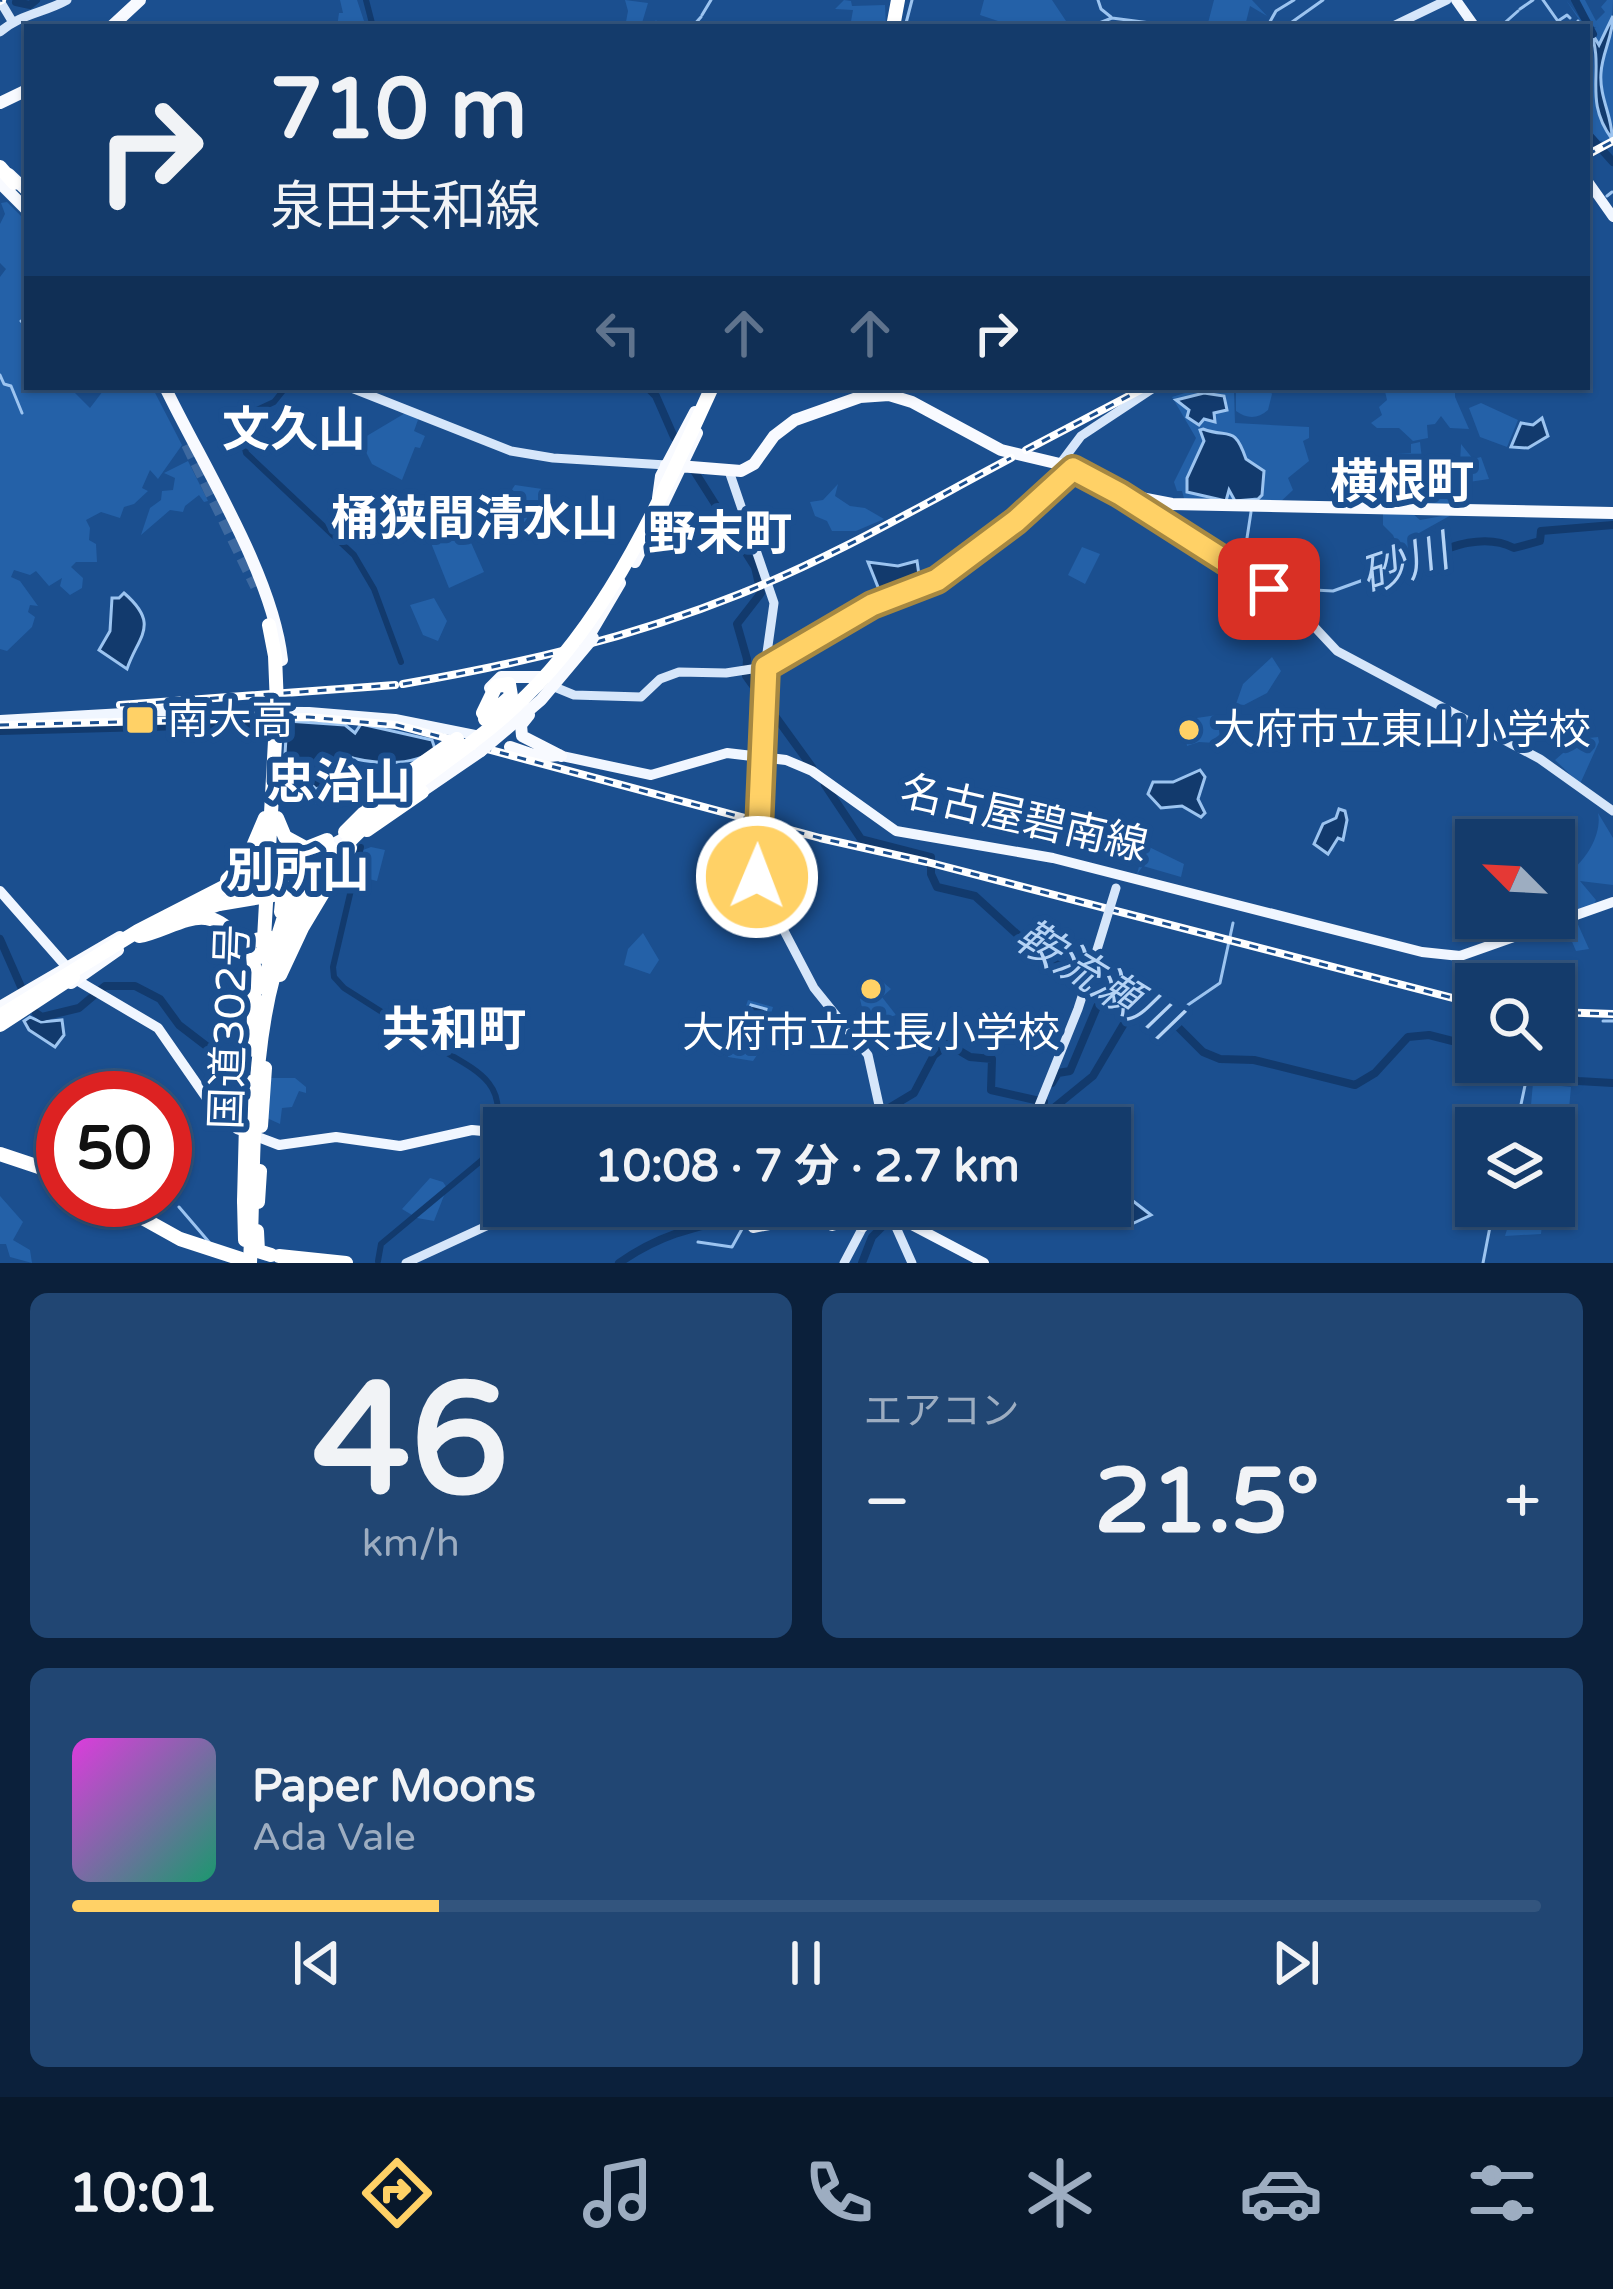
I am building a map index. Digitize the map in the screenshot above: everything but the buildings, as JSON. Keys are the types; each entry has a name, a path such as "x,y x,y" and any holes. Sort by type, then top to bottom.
{"highway":[{"path":"114,24 140,0"},
{"path":"6,179 24,206"},
{"name":"国道302号","path":"162,390 254,587 278,663 251,1212"},
{"path":"635,556 708,390"},
{"path":"290,942 350,844 422,792 532,685 593,608 708,390"},
{"path":"268,878 265,902 263,918 260,926 252,934 240,932 233,920 237,909 246,904 258,901 270,897 285,892 321,877 353,832 416,772 528,708 587,639 635,556 709,390"},
{"path":"75,971 281,857 353,832 433,779 528,694 586,626 640,532 709,390"},
{"path":"670,471 740,471 754,464 774,436 795,419 876,394 912,402 1001,450 1066,466 1120,494 1188,507 1613,513"},
{"path":"131,937 164,932 199,918 214,920 249,942 272,931 284,891 273,833 277,673 271,626"},
{"path":"554,682 566,660 587,639"},
{"path":"251,1212 263,1028 272,979 293,923 322,874 354,835 477,738 587,639"},
{"path":"0,1017 131,937 268,878 422,792 462,775 496,679 554,682"},
{"path":"540,751 520,729 524,698 530,682 554,682"},
{"path":"272,1000 302,928 353,832 524,698"},
{"path":"477,738 497,747 561,756"},
{"path":"272,947 286,916 322,864 386,800 477,738"},
{"path":"255,1018 272,947 302,882 393,784 477,738"},
{"path":"275,753 281,833 310,850 322,864"},
{"path":"253,1052 275,753"},
{"path":"0,1017 143,924 219,886 240,868 266,814 275,753"},
{"path":"278,802 283,825 302,840 353,832"},
{"path":"179,915 230,882 267,845 297,848 322,864"},
{"path":"254,1257 251,1212 258,1073 281,965 322,864"},
{"path":"254,1257 251,1212 258,1042 265,994 285,931 322,864"},
{"path":"0,1017 131,937 179,915 285,892"},
{"path":"179,915 214,916 250,949 255,966 253,1052 265,1118 251,1212"},
{"path":"0,1017 33,998"},
{"name":"国道302号","path":"254,1257 255,1018"},
{"path":"5,1155 36,1165"},
{"path":"159,1227 180,1239 254,1257 304,1263"},
{"path":"254,1257 346,1263"}],"main road":[{"path":"0,32 12,21 38,15 67,0"},
{"path":"1398,24 1454,0 1474,24"},
{"path":"0,2 12,21"},
{"path":"1590,187 1613,219"},
{"path":"357,390 512,451 670,471"},
{"path":"554,682 574,694 641,697 672,674 766,667 872,605 937,580 1030,509 1066,466 1081,436 1150,390"},
{"path":"729,471 773,592 760,756 758,880 814,988 868,1055 879,1107"},
{"path":"1120,494 1292,603 1337,651 1540,759 1613,811"},
{"path":"0,720 160,711 309,712 395,719 540,751"},
{"name":"名古屋碧南線","path":"561,756 651,775 720,754 760,756 806,768 896,831 1050,857 1408,949 1460,956 1613,902"},
{"path":"1039,1107 1093,964 1121,874"},
{"path":"0,891 97,991 158,1028 206,1095 227,1118 254,1136 290,1142 340,1137 400,1146 483,1131"},
{"path":"406,1263 484,1227"},
{"path":"844,1263 862,1227"},
{"path":"896,1227 912,1263"},
{"path":"916,1227 984,1263"}],"shaded area":[{"path":"340,0 357,0 365,24 337,24 343,13"},
{"path":"625,0 648,3 644,24 626,24"},
{"path":"844,0 852,6 885,5 886,24 851,24 853,10 835,9"},
{"path":"984,0 1052,0 1068,24 998,24 980,15"},
{"path":"1214,0 1252,0 1267,16 1250,6 1242,24 1208,23"},
{"path":"1576,0 1585,0 1596,21 1605,12 1601,7 1613,0 1612,20 1599,46 1596,27"},
{"path":"1613,16 1601,73 1612,139 1598,111 1590,30 1599,45"},
{"path":"1613,32 1613,126 1601,79"},
{"path":"1590,33 1597,110 1611,139 1598,145 1590,135"},
{"path":"7,202 24,219 24,390 72,390 90,408 104,390 154,390 182,445 158,479 150,470 142,488 148,491 124,507 120,518 101,512 86,520 97,562 76,562 71,567 83,578 82,588 70,595 60,586 62,578 49,586 36,571 30,575 14,570 11,577 20,581 38,606 30,605 28,612 35,617 32,627 7,651 0,649 0,277 6,269 0,263 0,224 5,214 1,203"},
{"path":"1195,390 1234,393 1235,423 1309,427 1309,438 1303,441 1309,461 1288,478 1293,490 1276,506 1185,502 1182,491 1177,491 1174,482 1196,438 1172,397"},
{"path":"1236,390 1270,390 1272,394 1268,410 1260,415 1236,411"},
{"path":"1385,390 1455,390 1469,429 1450,428 1441,416 1427,425 1428,438 1413,441 1399,428 1377,428 1371,423 1382,415 1379,407 1387,400"},
{"path":"1204,393 1224,396 1227,410 1214,413 1215,422 1204,419 1199,425 1176,400"},
{"path":"1481,403 1518,420 1507,447 1480,437 1469,408"},
{"path":"407,412 419,417 414,431 425,436 420,448 415,447 402,480 372,464 360,440"},
{"path":"1542,418 1548,436 1528,448 1511,447 1521,423 1533,425"},
{"path":"1203,429 1234,437 1246,459 1264,471 1258,499 1235,501 1229,490 1226,501 1187,492 1187,478 1204,441"},
{"path":"1420,442 1422,459 1432,471 1460,463 1461,444 1473,459 1481,457 1489,479 1462,483 1455,510 1396,508 1417,490 1409,474 1415,465 1399,457 1398,463 1389,459 1411,453 1411,444"},
{"path":"188,461 208,501 199,495 183,512 170,510 141,535 162,491 173,490 175,478 164,473"},
{"path":"838,484 835,496 884,519 856,531 832,531 827,521 815,516 810,502 823,500"},
{"path":"515,485 549,490 537,531 501,506"},
{"path":"1383,512 1412,513 1420,520 1453,514 1419,533 1422,541 1410,558 1383,525"},
{"path":"465,529 484,572 449,588 431,543"},
{"path":"1082,547 1100,554 1085,584 1068,575"},
{"path":"917,561 920,582 882,597 868,562 898,566"},
{"path":"124,593 144,622 127,669 99,650 110,631 112,598"},
{"path":"434,598 447,621 438,641 423,635 410,605"},
{"path":"1272,657 1281,671 1267,693 1244,705 1236,704 1243,684"},
{"path":"1217,715 1220,738 1215,743 1187,746 1183,720"},
{"path":"287,721 345,725 355,733 361,724 432,740 435,749 415,759 390,762 343,755 325,765 325,785 316,789 302,775 288,776 284,771"},
{"path":"1598,737 1580,784 1555,760 1579,739"},
{"path":"336,762 334,798 328,804 284,803 284,775 300,777 311,789 323,790 326,768"},
{"path":"1200,770 1205,777 1198,799 1205,813 1201,817 1182,806 1161,808 1148,794 1153,782 1173,782"},
{"path":"1339,809 1345,811 1347,820 1343,840 1338,838 1328,854 1314,844 1323,824 1336,818"},
{"path":"1598,813 1613,838 1613,885 1580,881 1596,900 1578,911 1575,866 1598,828"},
{"path":"1145,845 1184,864 1181,877 1143,866 1137,874"},
{"path":"363,850 385,850 377,881 357,876"},
{"path":"1575,920 1589,949 1576,951 1571,939 1575,939"},
{"path":"643,933 659,960 650,974 624,965 628,949"},
{"path":"878,978 891,989 882,997 896,1015 866,1025 860,999"},
{"path":"748,1000 773,1007 753,1061 728,1057"},
{"path":"751,1005 766,1009 759,1040 742,1039 738,1032"},
{"path":"30,1017 41,1022 62,1020 64,1035 55,1047 29,1030 24,1021"},
{"path":"267,1078 295,1078 306,1087 292,1107 282,1108 280,1124 267,1118"},
{"path":"1533,1083 1571,1087 1569,1107 1531,1105"},
{"path":"430,1178 447,1188 434,1221 402,1209"},
{"path":"0,1196 23,1222 13,1240 30,1250 32,1263 10,1257 6,1244 0,1244"},
{"path":"1131,1199 1151,1215 1131,1224"},
{"path":"1508,1227 1542,1227 1541,1234 1505,1236"}],"waterway":[{"path":"16,2 30,5 36,0"},
{"path":"366,0 372,24"},
{"path":"702,15 711,0"},
{"path":"906,24 912,0"},
{"path":"1098,0 1111,17"},
{"path":"1269,24 1276,11 1294,0"},
{"path":"1289,24 1323,0"},
{"path":"1520,9 1533,0"},
{"path":"1543,0 1560,24"},
{"path":"1575,0 1588,24"},
{"path":"1503,24 1518,11"},
{"path":"1558,21 1567,15 1570,18"},
{"path":"695,24 701,17"},
{"path":"1097,24 1112,18 1158,24"},
{"path":"1590,28 1593,34"},
{"path":"1590,136 1613,162"},
{"path":"1607,196 1612,192"},
{"path":"21,321 24,324"},
{"path":"0,375 11,386 22,413"},
{"path":"284,390 274,402 248,414 243,440 246,453 354,555 374,589 401,662"},
{"name":"鞍流瀬川","path":"650,390 674,437"},
{"name":"鞍流瀬川","path":"693,469 755,567 761,593 737,624 747,659 746,676 812,767"},
{"name":"砂川","path":"1251,512 1245,551 1254,573"},
{"name":"砂川","path":"1402,566 1472,542 1514,548 1540,541 1541,531 1613,525"},
{"name":"砂川","path":"1276,588 1333,591 1402,566"},
{"path":"0,731 289,723"},
{"name":"鞍流瀬川","path":"825,785 861,839 931,857 937,887 975,896 1041,956 1103,974 1121,991 1175,1024 1203,1052 1220,1059 1254,1060 1355,1085 1375,1073 1408,1037 1429,1035 1455,1042"},
{"path":"361,847 334,977 434,1045"},
{"path":"1175,1024 1179,1011 1220,983 1233,923"},
{"path":"0,939 22,989"},
{"path":"36,1013 42,1017 79,1008 105,986 135,986 160,999 179,1025 209,1048 220,1090 217,1100"},
{"path":"1052,1083 1058,1073 1070,1071 1099,1002 1119,989"},
{"path":"1055,1107 1093,1076 1138,1000"},
{"path":"1603,1021 1613,1021"},
{"path":"891,1107 914,1093 934,1055 948,1044 970,1057 992,1059 991,1090 1044,1102"},
{"path":"447,1053 488,1082 497,1107"},
{"name":"鞍流瀬川","path":"1575,1080 1613,1083"},
{"path":"1520,1107 1526,1083"},
{"path":"378,1261 381,1244 483,1158"},
{"path":"192,1222 209,1242"},
{"path":"619,1263 698,1227"},
{"path":"698,1242 732,1247 741,1227"},
{"path":"862,1263 872,1237 882,1227"},
{"path":"1483,1263 1490,1227"}],"tunnel":[{"path":"188,444 257,586"}],"railway":[{"path":"1590,153 1613,141"},
{"path":"1026,450 1140,390"},
{"path":"403,684 574,648 699,610 809,564 1011,458"},
{"path":"120,705 395,685"},
{"path":"0,725 308,717 397,725 1455,999"},
{"path":"1575,1013 1613,1014"}],"place":[{"name":"南大高","path":"140,720"},
{"name":"大府市立東山小学校","path":"1189,730"},
{"name":"大府市立共長小学校","path":"871,989"}],"district":[{"name":"文久山","path":"294,431"},
{"name":"横根町","path":"1402,483"},
{"name":"桶狭間清水山","path":"475,520"},
{"name":"野末町","path":"720,535"},
{"name":"忠治山","path":"339,783"},
{"name":"別所山","path":"298,872"},
{"name":"共和町","path":"454,1031"}],"route":[{"path":"757,877 766,667 872,605 937,580 1016,521 1073,469 1269,589"}]}
